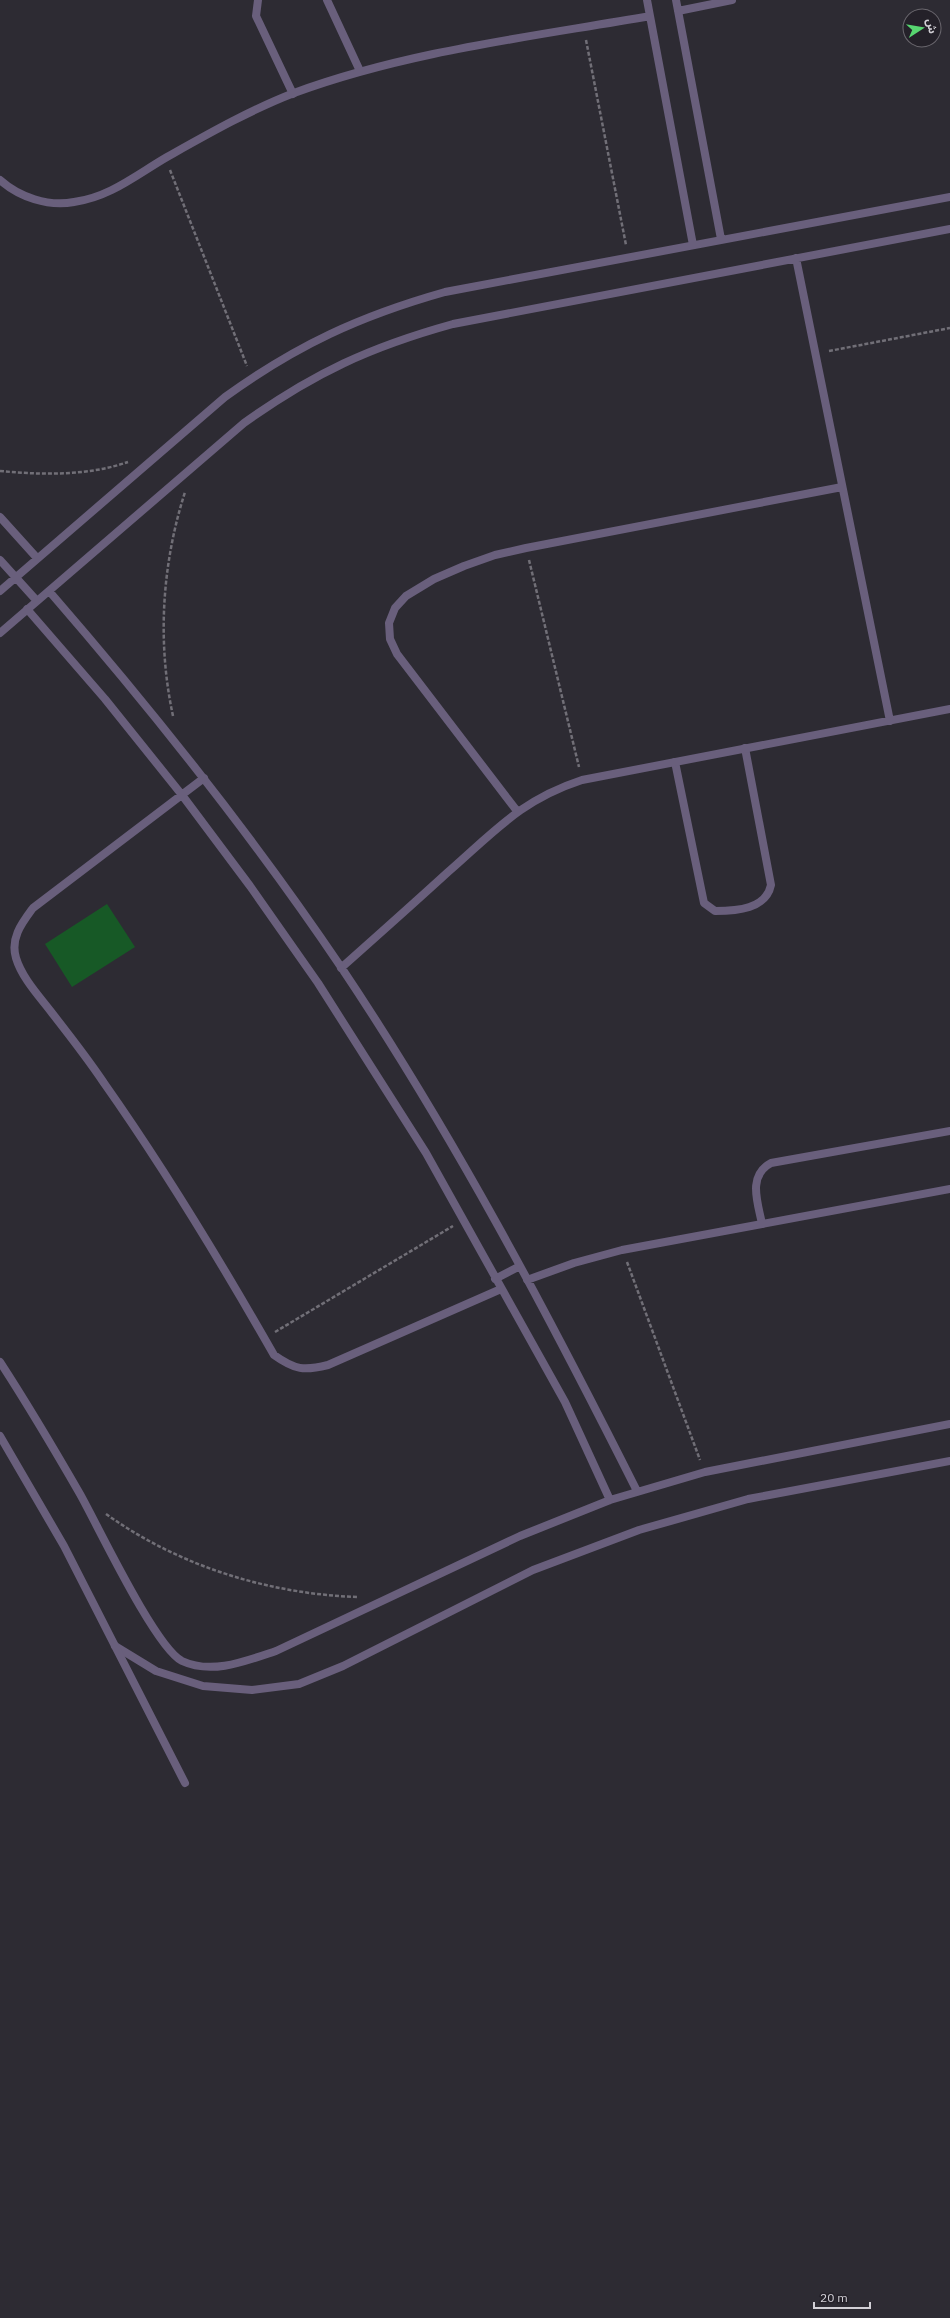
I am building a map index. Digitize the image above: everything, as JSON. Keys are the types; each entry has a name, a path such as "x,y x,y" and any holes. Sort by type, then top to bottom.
{"street":[{"path":"258,0 256,16 293,94"},
{"path":"327,0 360,71"},
{"path":"647,0 693,245"},
{"path":"676,0 721,239"},
{"path":"678,10 732,0"},
{"path":"0,180 12,192 42,201 72,203 102,196 228,123 293,94 360,71 430,55 650,16"},
{"path":"0,590 224,397 307,344 352,323 398,305 445,292 950,196"},
{"path":"0,633 244,423 282,396 343,362 408,336 453,324 950,229"},
{"path":"796,258 890,721"},
{"path":"517,811 397,654 390,639 389,623 395,608 406,596 434,579 482,560 526,548 842,487"},
{"path":"0,517 37,558"},
{"path":"0,560 37,601"},
{"path":"49,591 126,681 204,778 273,870 341,968 406,1068 460,1157 520,1266 637,1491"},
{"path":"28,609 105,699 182,795 250,886 318,983 426,1154 500,1289 565,1402 610,1500"},
{"path":"341,968 517,811 548,793 582,780 950,710"},
{"path":"675,762 704,902 716,911 756,906 767,898 771,885 745,748"},
{"path":"204,778 33,908 20,925 15,940 15,957 27,980 86,1056 154,1154 210,1244 274,1355 290,1367 309,1370 328,1364 500,1289"},
{"path":"762,1224 755,1184 760,1172 771,1164 950,1131"},
{"path":"527,1280 574,1263 622,1250 950,1189"},
{"path":"495,1279 520,1266"},
{"path":"0,1362 32,1411 158,1635 181,1660 202,1668 237,1664 276,1651 520,1536 610,1500 637,1491 704,1472 950,1424"},
{"path":"0,1436 64,1546 185,1784"},
{"path":"114,1646 156,1671 203,1686 252,1690 299,1684 343,1666 533,1570 639,1530 748,1499 950,1461"}],"path":[{"path":"584,28 628,257"},
{"path":"166,158 252,378"},
{"path":"815,353 950,328"},
{"path":"0,470 35,474 80,472 131,461"},
{"path":"173,718 167,690 163,634 166,578 176,522 193,468"},
{"path":"526,548 582,780"},
{"path":"264,1338 463,1220"},
{"path":"622,1250 704,1472"},
{"path":"100,1509 125,1527 174,1553 224,1574 277,1588 331,1596 363,1597"}],"building":[{"path":"107,904 135,947 72,987 45,944"}]}
